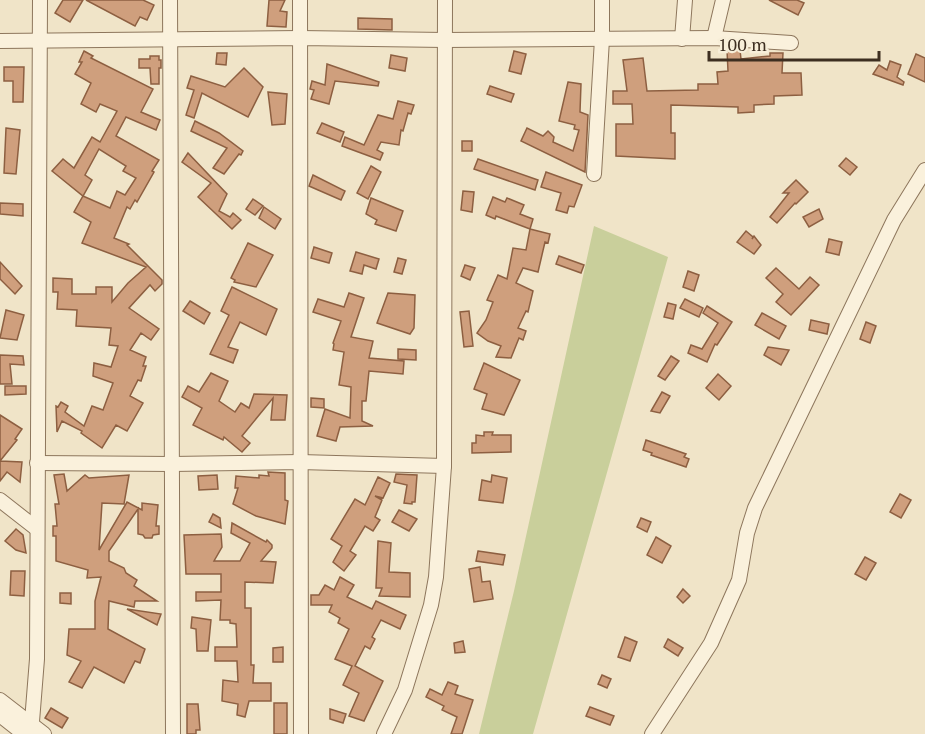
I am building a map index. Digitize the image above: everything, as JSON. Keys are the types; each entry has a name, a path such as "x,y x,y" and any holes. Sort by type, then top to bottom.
{"street":[{"path":"28,732 37,658 40,0"},
{"path":"170,0 173,734"},
{"path":"300,0 301,734"},
{"path":"384,734 405,690 432,605 436,578 444,466 445,0"},
{"path":"594,174 602,0"},
{"path":"682,39 685,0"},
{"path":"714,38 723,0"},
{"path":"0,41 714,38 791,43"},
{"path":"652,734 711,643 739,580 747,533 755,508 894,220 925,170"},
{"path":"37,463 300,462 444,466"},
{"path":"0,500 37,529"},
{"path":"0,700 28,732"},
{"path":"0,715 28,732"}],"green space":[{"path":"594,226 668,257 533,734 479,734 514,591"}],"building":[{"path":"63,0 83,0 70,22 55,13"},
{"path":"86,0 143,0 154,5 147,20 140,17 135,26"},
{"path":"269,0 285,0 280,11 287,12 286,27 267,26"},
{"path":"769,0 797,0 804,3 798,15"},
{"path":"358,18 392,19 392,30 358,29"},
{"path":"727,50 740,50 741,59 770,56 770,53 783,53 782,73 801,73 802,95 774,96 774,104 754,105 754,112 738,113 738,107 671,105 671,133 675,133 675,159 616,156 616,124 633,124 632,104 613,104 613,91 627,91 623,60 643,58 647,91 698,90 698,84 718,84 717,72 728,71"},
{"path":"84,51 93,56 91,58 153,89 141,112 160,120 156,130 126,117 116,136 159,160 137,202 135,200 130,209 127,207 114,238 129,244 127,245 162,280 162,284 155,291 150,285 129,308 159,329 151,340 141,333 130,350 146,357 143,366 146,366 141,381 138,380 130,396 143,403 127,431 116,425 102,448 81,433 82,431 62,421 57,432 56,406 58,407 61,402 68,406 65,412 84,426 92,406 103,410 113,383 93,376 94,363 111,367 118,346 109,345 111,328 76,326 77,310 57,309 58,292 53,292 53,278 72,279 72,294 96,294 96,287 112,287 112,302 146,267 82,243 91,222 74,212 83,196 52,171 63,159 74,168 92,137 100,142 117,111 100,104 96,112 81,104 91,83 75,74 82,62 79,62","holes":["99,149 126,166 123,171 136,178 125,195 117,191 110,208 83,196 92,180 85,175"]},
{"path":"514,51 526,54 521,74 509,71"},
{"path":"217,53 227,53 226,65 216,64"},
{"path":"916,54 925,58 925,82 908,74"},
{"path":"391,55 407,58 405,71 389,68"},
{"path":"150,56 159,56 161,60 159,84 151,84 150,68 139,68 139,59 150,59"},
{"path":"890,61 901,65 897,77 904,82 903,85 873,74 879,65 887,70"},
{"path":"327,64 379,82 378,86 335,81 329,104 311,99 314,90 310,89 312,81 325,85"},
{"path":"4,67 24,67 23,102 13,102 13,81 4,81"},
{"path":"244,68 263,87 248,117 202,93 194,118 186,115 194,90 187,88 191,76 225,87"},
{"path":"568,82 581,84 580,112 588,115 585,172 521,141 527,128 543,136 548,131 554,137 553,142 573,151 579,130 574,129 575,125 559,121"},
{"path":"490,86 514,94 511,102 487,94"},
{"path":"268,92 287,94 285,124 272,125"},
{"path":"398,101 414,105 411,114 408,113 403,131 401,130 399,145 381,142 377,150 383,153 380,160 342,146 345,137 364,145 378,115 393,119"},
{"path":"195,121 219,133 243,151 224,174 213,168 227,148 191,131"},
{"path":"322,123 344,132 340,142 317,133"},
{"path":"6,128 20,130 16,174 4,173"},
{"path":"462,141 472,141 472,151 462,151"},
{"path":"188,153 227,194 219,211 230,217 233,213 241,220 232,229 198,197 211,183 182,162"},
{"path":"846,158 857,167 850,175 839,166"},
{"path":"478,159 538,180 535,190 474,169"},
{"path":"371,166 381,172 368,199 357,193"},
{"path":"546,172 582,185 574,207 569,206 567,213 556,210 561,193 541,187"},
{"path":"313,175 345,191 341,200 309,186"},
{"path":"796,180 808,192 777,223 770,217 789,193 783,193"},
{"path":"463,191 474,192 472,212 461,210"},
{"path":"493,197 505,202 507,198 524,205 520,214 533,219 530,229 496,216 495,219 486,215"},
{"path":"371,198 403,211 396,231 375,224 377,220 366,214"},
{"path":"253,199 263,206 255,215 246,209"},
{"path":"0,203 23,204 23,216 0,214"},
{"path":"264,207 281,219 275,229 259,218"},
{"path":"819,209 823,219 809,227 803,217"},
{"path":"530,229 550,234 548,243 545,242 538,272 523,268 516,283 533,291 528,312 526,311 518,328 526,331 523,340 519,338 511,358 496,357 501,346 477,333 486,320 493,302 487,300 498,275 507,279 513,248 526,250"},
{"path":"746,231 753,237 752,239 754,236 761,245 754,254 737,242"},
{"path":"829,239 842,242 839,255 826,252"},
{"path":"248,243 273,255 256,287 234,282 235,280 231,278"},
{"path":"314,247 332,253 329,263 311,258"},
{"path":"356,252 379,259 376,269 364,265 362,274 350,271"},
{"path":"559,256 584,265 581,273 556,264"},
{"path":"398,258 406,260 402,274 394,272"},
{"path":"0,262 22,286 15,294 0,279"},
{"path":"465,265 475,268 470,280 461,276"},
{"path":"776,268 799,289 810,277 819,285 791,315 776,302 783,294 766,278"},
{"path":"688,271 699,275 694,291 683,287"},
{"path":"232,287 277,309 266,335 240,322 228,347 238,350 233,363 210,354 229,315 221,311"},
{"path":"349,293 364,298 351,337 373,341 369,358 404,361 403,374 369,371 366,401 362,401 362,421 373,426 340,427 336,441 317,436 325,409 350,418 351,387 339,385 344,352 333,350 333,343 341,321 313,312 318,299 344,307"},
{"path":"388,293 415,295 414,328 410,334 377,323"},
{"path":"685,299 703,308 699,317 680,308"},
{"path":"190,301 210,313 204,324 183,311"},
{"path":"668,303 676,305 673,319 664,317"},
{"path":"707,306 732,322 717,345 715,344 707,362 688,353 691,345 702,349 718,323 703,313"},
{"path":"6,310 24,315 17,340 0,338"},
{"path":"469,311 473,346 464,347 460,312"},
{"path":"762,313 786,326 779,339 755,325"},
{"path":"811,320 829,324 827,334 809,330"},
{"path":"866,322 876,326 870,343 860,339"},
{"path":"768,347 789,350 781,365 764,355"},
{"path":"398,349 416,350 416,360 398,359"},
{"path":"0,355 23,356 24,365 10,364 12,384 0,384"},
{"path":"671,356 679,361 665,380 658,376"},
{"path":"484,363 520,380 504,415 482,409 487,394 474,389"},
{"path":"211,373 228,381 219,401 235,412 241,403 249,408 254,394 287,395 285,420 271,420 273,398 242,436 250,443 242,452 224,437 223,440 193,425 202,408 182,397 188,386 199,392"},
{"path":"718,374 731,386 719,400 706,388"},
{"path":"5,386 26,386 26,394 5,395"},
{"path":"662,392 670,396 660,413 651,411"},
{"path":"311,398 324,399 324,408 311,407"},
{"path":"0,415 22,429 15,439 17,440 0,461"},
{"path":"484,432 493,432 492,435 511,435 511,452 472,453 472,443 476,443 476,435 484,436"},
{"path":"646,440 686,454 684,457 689,459 686,467 643,450"},
{"path":"0,461 22,462 20,482 7,472 0,481"},
{"path":"268,472 285,473 285,500 288,501 285,524 256,516 233,504 238,488 235,488 236,476 259,478 259,475 269,476"},
{"path":"64,474 67,491 85,475 89,478 129,475 124,504 102,503 99,550 127,502 142,510 142,503 158,505 156,526 159,526 159,534 153,535 152,538 145,538 138,534 138,509 109,551 109,561 124,568 126,573 137,580 134,586 157,601 135,601 134,607 109,601 108,629 145,649 140,663 135,661 124,683 94,667 82,688 69,682 81,661 67,655 69,629 95,629 95,601 101,577 87,578 88,570 56,561 56,536 53,536 53,526 57,526 55,504 59,504 54,475"},
{"path":"396,474 417,475 415,502 412,504 404,503 407,485 394,482"},
{"path":"217,475 218,489 199,490 198,476"},
{"path":"492,475 507,478 503,503 479,500 482,480 491,482"},
{"path":"378,477 390,483 383,498 375,496 382,500 375,517 380,520 373,531 365,526 350,551 356,555 344,571 333,562 342,546 331,539 355,499 365,505"},
{"path":"900,494 911,500 901,518 890,512"},
{"path":"399,510 417,519 409,531 392,522"},
{"path":"213,514 220,518 221,528 209,522"},
{"path":"641,518 651,522 647,532 637,527"},
{"path":"232,523 266,542 267,540 272,548 261,561 276,562 273,583 245,582 245,608 251,608 253,683 271,683 271,701 249,701 245,717 237,715 238,704 222,701 223,680 238,682 237,661 215,661 215,647 237,647 236,624 230,623 230,620 220,620 221,600 196,601 196,592 221,592 221,574 186,574 184,535 221,534 222,547 214,561 240,561 250,543 231,533"},
{"path":"16,529 23,535 26,553 16,550 5,541"},
{"path":"656,537 671,546 662,563 647,555"},
{"path":"378,541 391,543 389,572 410,573 410,597 379,596 382,588 376,588"},
{"path":"478,551 505,555 503,565 476,561"},
{"path":"865,557 876,563 866,580 855,574"},
{"path":"480,567 482,582 490,581 493,599 474,602 469,569"},
{"path":"11,571 25,571 24,596 10,595"},
{"path":"340,577 354,585 347,597 372,609 376,601 406,615 400,629 381,620 372,637 375,639 370,649 365,646 355,666 383,681 364,721 349,716 359,693 343,685 352,666 335,659 349,629 338,623 340,618 329,612 332,605 311,605 311,595 319,595 325,585 334,590"},
{"path":"683,589 690,596 683,603 677,597"},
{"path":"60,593 71,593 71,604 60,603"},
{"path":"127,609 161,614 157,625"},
{"path":"192,617 211,620 208,651 197,651 196,629 191,628"},
{"path":"625,637 637,642 630,661 618,657"},
{"path":"668,639 683,648 678,656 664,647"},
{"path":"463,641 465,652 455,653 454,643"},
{"path":"283,647 283,662 273,662 273,648"},
{"path":"602,675 611,679 607,688 598,684"},
{"path":"448,682 458,686 455,694 473,700 462,734 451,734 457,717 442,710 444,706 426,697 430,689 442,695"},
{"path":"274,703 287,703 287,734 274,734"},
{"path":"187,704 198,704 200,730 196,730 196,734 187,734"},
{"path":"590,707 614,716 610,725 586,716"},
{"path":"51,708 68,718 62,728 45,718"},
{"path":"330,709 346,714 343,723 330,719"}]}
